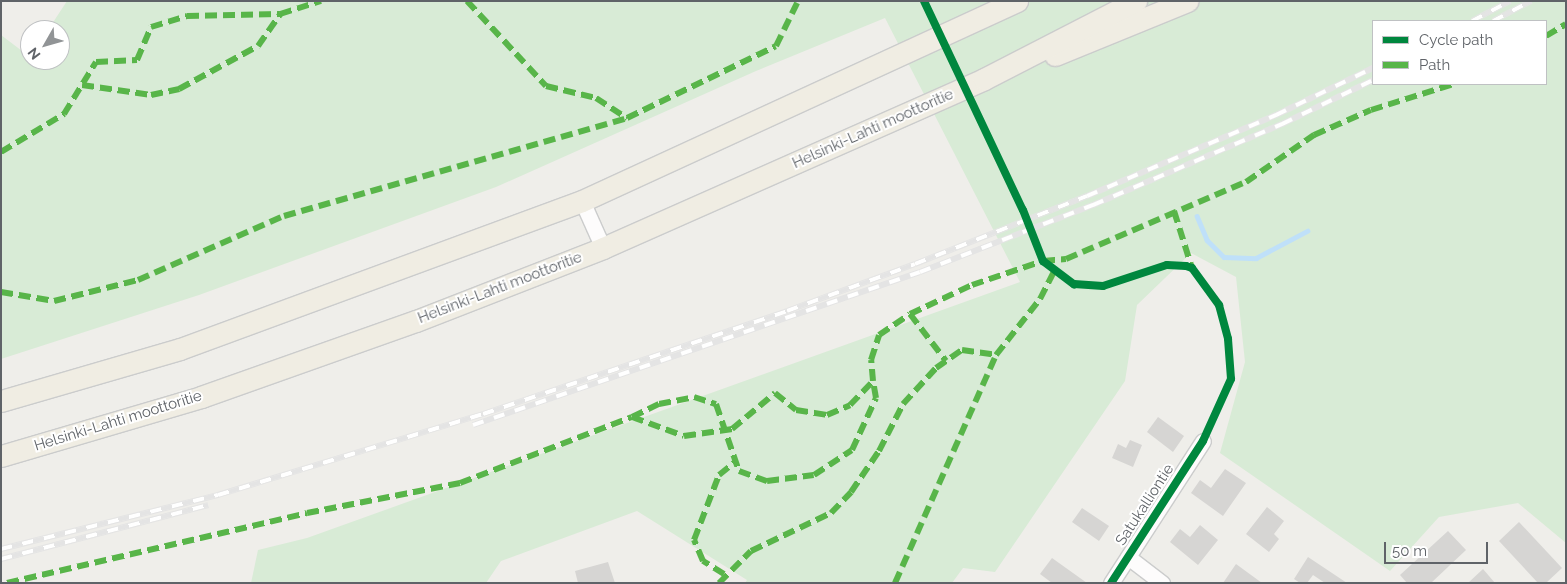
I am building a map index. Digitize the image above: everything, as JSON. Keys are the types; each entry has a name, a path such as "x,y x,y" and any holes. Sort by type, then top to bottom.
{"highway":[{"path":"1,401 180,349 582,200 935,41 1017,1"},
{"path":"984,79 1136,1"},
{"path":"984,79 1071,50 1187,1"},
{"name":"Helsinki-Lahti moottoritie","path":"1,456 201,396 416,321 603,248 984,79"}],"street":[{"path":"582,200 603,248"},
{"name":"Satukalliontie","path":"1111,583 1203,441"},
{"path":"1128,557 1162,583"}],"green space":[{"path":"67,1 1566,1 1566,543 1518,503 1439,517 1390,571 1220,453 1245,362 1236,277 1191,253 1137,305 1125,381 995,572 963,568 952,583 745,583 747,580 637,511 501,561 486,583 251,583 258,550 307,538 1020,282 885,18 756,71 496,187 199,295 1,359 1,35 20,49 20,70 70,70 70,20 55,20"}],"building":[{"path":"1158,417 1184,436 1173,452 1147,432"},
{"path":"1130,440 1142,445 1133,467 1112,458 1118,444 1126,448"},
{"path":"1225,469 1246,483 1223,516 1191,493 1200,480 1211,488"},
{"path":"1267,507 1284,521 1274,534 1279,539 1269,552 1246,534"},
{"path":"1082,508 1109,526 1099,541 1072,522"},
{"path":"1519,522 1562,568 1546,583 1538,583 1499,541"},
{"path":"1200,525 1218,540 1198,565 1170,542 1180,529 1190,537"},
{"path":"1448,531 1466,550 1431,583 1407,583 1400,575"},
{"path":"1308,557 1347,583 1325,583 1313,575 1307,583 1300,583 1294,579"},
{"path":"1052,558 1087,583 1052,583 1040,574"},
{"path":"608,562 615,583 578,583 575,571"},
{"path":"1236,564 1262,583 1223,583"},
{"path":"1483,569 1495,583 1468,583"}],"waterway":[{"path":"1197,216 1207,240 1224,257 1256,258 1307,231"}],"railway":[{"path":"1474,20 1510,1"},
{"path":"1495,20 1531,1"},
{"path":"1,549 218,495 483,414 787,311 915,264 1087,196 1276,115 1372,68"},
{"path":"473,425 920,272 1093,205 1282,124 1372,80"},
{"path":"1,559 208,505"}],"marked path":[{"path":"1,152 64,114 96,62 137,60 151,27 187,16 280,14 321,1"},
{"path":"467,1 546,86 596,98 627,118 776,46 798,1"},
{"path":"82,85 151,95 179,89 258,46 280,14"},
{"path":"1547,35 1566,24"},
{"path":"7,583 307,513 460,483 632,417 684,436 732,429 775,393 796,410 827,415 850,405 873,381 871,360 879,335 910,314 972,285 1043,261 1066,259 1246,182 1314,135 1371,110 1451,85"},
{"path":"1,292 54,301 138,280 284,216 627,118"},
{"path":"1174,211 1192,268"},
{"path":"895,583 996,355 1040,299 1055,270"},
{"path":"910,314 946,361"},
{"path":"719,583 751,551 831,513 851,492 879,451 903,404 936,368 962,350 996,355"},
{"path":"632,417 659,404 694,397 716,404 739,471 767,481 814,475 852,450 876,398 873,381"},
{"path":"724,574 703,561 694,540 719,475 735,462"}],"cycle path":[{"path":"924,1 1023,210 1043,261 1074,284 1103,286 1167,265 1186,266 1192,268 1219,305 1228,339 1231,379 1203,441 1111,583"}]}
